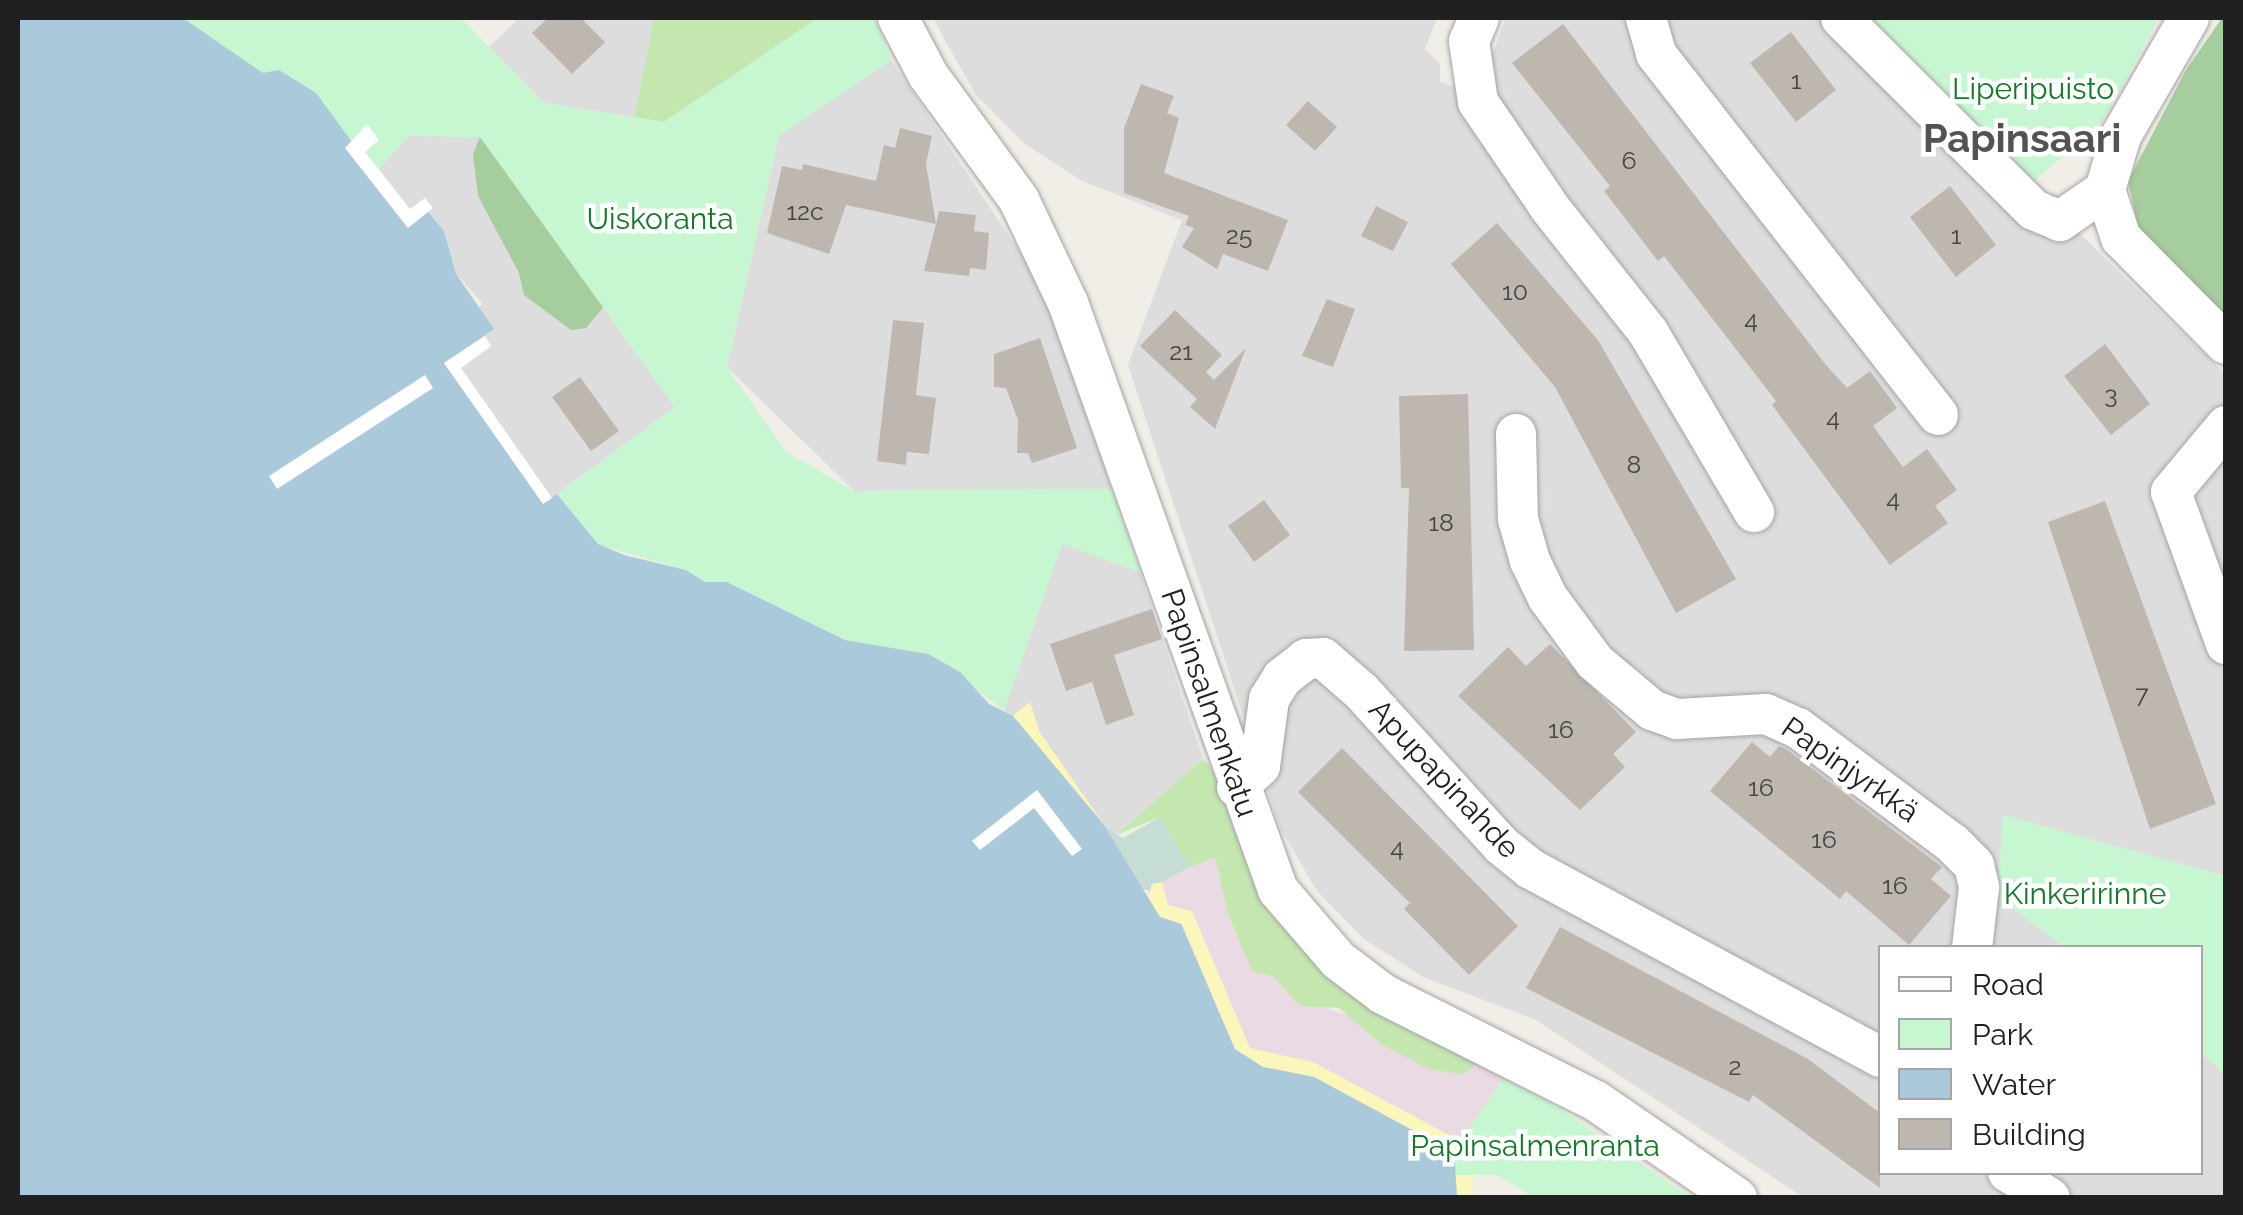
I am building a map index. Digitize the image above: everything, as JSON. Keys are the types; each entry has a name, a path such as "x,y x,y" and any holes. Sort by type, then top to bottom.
{"street":[{"name":"Papinsalmenkatu","path":"898,18 928,74 1019,200 1068,302 1238,787 1278,890 1338,960 1383,994 1596,1101 1737,1198"},
{"path":"1480,18 1469,42 1478,102 1550,208 1648,332 1754,512"},
{"path":"1646,18 1656,54 1938,415"},
{"path":"1840,18 2034,210 2060,221 2104,190 2121,136 2189,18"},
{"path":"2104,190 2122,238 2226,344"},
{"path":"2226,426 2172,492 2226,644"},
{"name":"Papinjyrkkä","path":"1516,434 1518,519 1530,561 1548,598 1595,662 1652,710 1677,719 1766,714 1798,728 1952,843 1974,865 1979,887 1972,945"},
{"name":"Apupapinahde","path":"1238,787 1260,766 1269,699 1282,678 1306,659 1322,658 1361,691 1500,845 1531,869 1878,1055"},
{"path":"2013,1175 2050,1198"}],"shaded area":[{"path":"519,18 654,18 634,117 544,103 489,47"},
{"path":"933,18 1437,18 1425,49 1440,64 1440,82 1477,95 1506,18 1857,18 2226,375 2225,876 2004,816 1997,896 2061,945 1878,945 1878,1175 2203,1175 2203,1056 2225,1073 2225,1197 1803,1197 1536,1020 1423,977 1364,939 1317,891 1280,828 1128,365 1182,220 1082,181 1025,144 975,94"},
{"path":"891,60 1029,266 1053,314 1112,489 854,491 727,367 779,136"},
{"path":"409,135 480,137 675,407 543,504 444,363 482,303 456,274 443,238 408,218 374,174"},
{"path":"1062,543 1140,572 1203,759 1113,838 1004,710"},
{"path":"1221,811 1262,935 1325,1008 1432,1042 1505,1076 1451,1154 1252,1062 1148,890 1189,867 1175,842"},
{"path":"1160,817 1190,867 1148,890 1132,889 1103,825 1123,838"}],"green space":[{"name":"Uiskoranta","path":"183,18 461,18 544,103 664,122 818,18 875,18 891,60 779,136 727,367 786,452 854,491 1112,489 1140,572 1062,544 1004,710 928,654 845,640 727,582 705,582 686,570 599,545 557,494 675,407 480,137 409,136 374,174 331,122 325,104 263,74"},
{"path":"654,18 818,18 664,122 634,117"},
{"name":"Liperipuisto","path":"1857,18 2156,18 2156,24 2103,120 2030,185"},
{"path":"2222,18 2226,317 2140,235 2128,181 2186,70"},
{"path":"480,137 610,299 586,328 571,330 524,295 519,273 478,196 473,154"},
{"path":"1203,759 1213,770 1253,878 1476,1061 1472,1068 1461,1074 1428,1069 1381,1044 1339,1008 1300,1006 1273,976 1252,971 1229,916 1215,857 1190,867 1160,817 1116,835"},
{"name":"Kinkeririnne","path":"2003,815 2225,876 2225,1073 2203,1056 2203,945 2061,945 1997,896"},
{"name":"Papinsalmenranta","path":"1505,1076 1690,1197 1533,1197 1497,1175 1456,1175 1451,1154"}],"sand":[{"path":"1030,702 1039,731 1104,825 1013,716"},
{"path":"1162,882 1168,905 1192,911 1250,1048 1313,1062 1449,1135 1462,1145 1473,1175 1472,1197 1457,1197 1455,1164 1438,1144 1314,1077 1263,1067 1235,1049 1182,924 1160,917 1148,900 1152,884"}],"water":[{"path":"18,18 183,18 263,73 279,70 316,93 408,218 428,212 444,231 456,274 494,329 444,363 543,503 557,494 598,544 624,555 686,570 705,582 727,582 845,640 928,654 960,672 989,704 1013,716 1104,825 1160,917 1181,924 1235,1049 1263,1067 1314,1077 1438,1144 1455,1164 1457,1197 18,1197"}],"pier":[{"path":"367,124 379,140 365,152 410,209 425,198 433,208 408,228 345,148"},
{"path":"485,336 491,346 461,368 552,498 543,504 444,363"},
{"path":"425,375 433,388 277,489 269,476"},
{"path":"1037,790 1082,849 1072,856 1034,808 980,850 972,841"}],"building":[{"path":"548,18 581,18 605,42 572,74 532,33"},
{"path":"1563,24 1826,365 1847,388 1870,371 1897,408 1873,426 1903,467 1927,449 1957,490 1935,506 1948,523 1890,565 1772,405 1776,401 1664,256 1658,261 1604,191 1610,186 1512,63"},
{"path":"1791,32 1836,90 1796,122 1750,63"},
{"path":"1141,84 1174,96 1167,113 1179,118 1164,173 1288,220 1268,271 1223,254 1217,269 1182,247 1194,228 1185,225 1189,216 1124,193 1124,128"},
{"path":"1308,101 1337,127 1315,151 1286,125"},
{"path":"900,128 932,136 926,164 936,224 846,205 829,254 767,233 782,166 802,170 803,164 876,181 884,145 895,148"},
{"path":"1950,186 1996,245 1956,277 1910,217"},
{"path":"1376,206 1408,222 1393,251 1361,236"},
{"path":"939,211 976,215 974,231 989,233 986,270 970,268 969,276 924,271"},
{"path":"1497,223 1598,340 1736,579 1676,613 1555,387 1451,264"},
{"path":"1327,299 1355,309 1333,367 1302,356"},
{"path":"1175,310 1222,355 1206,372 1214,380 1246,348 1215,429 1190,407 1197,399 1140,346"},
{"path":"893,320 924,323 916,395 936,398 929,454 907,452 906,465 877,461"},
{"path":"1040,338 1077,448 1032,463 1028,453 1017,453 1018,420 1006,388 994,387 994,354"},
{"path":"2105,344 2150,404 2111,435 2064,376"},
{"path":"580,377 619,431 591,451 552,397"},
{"path":"1468,394 1474,650 1404,651 1409,488 1401,488 1399,396"},
{"path":"1264,500 1290,535 1254,562 1228,526"},
{"path":"2105,501 2216,804 2150,829 2048,522"},
{"path":"1152,609 1162,639 1114,655 1134,715 1106,725 1092,682 1066,691 1050,644"},
{"path":"1550,644 1636,732 1613,754 1625,767 1580,810 1458,696 1508,647 1526,666"},
{"path":"1752,742 1770,757 1779,746 1786,749 1942,867 1931,879 1951,896 1909,945 1846,891 1840,899 1710,791"},
{"path":"1342,748 1518,926 1469,975 1404,909 1410,903 1298,792"},
{"path":"1560,927 1808,1059 1878,1112 1880,1188 1753,1095 1749,1102 1526,988"}],"district":[{"name":"Papinsaari","path":"2022,138"}]}
